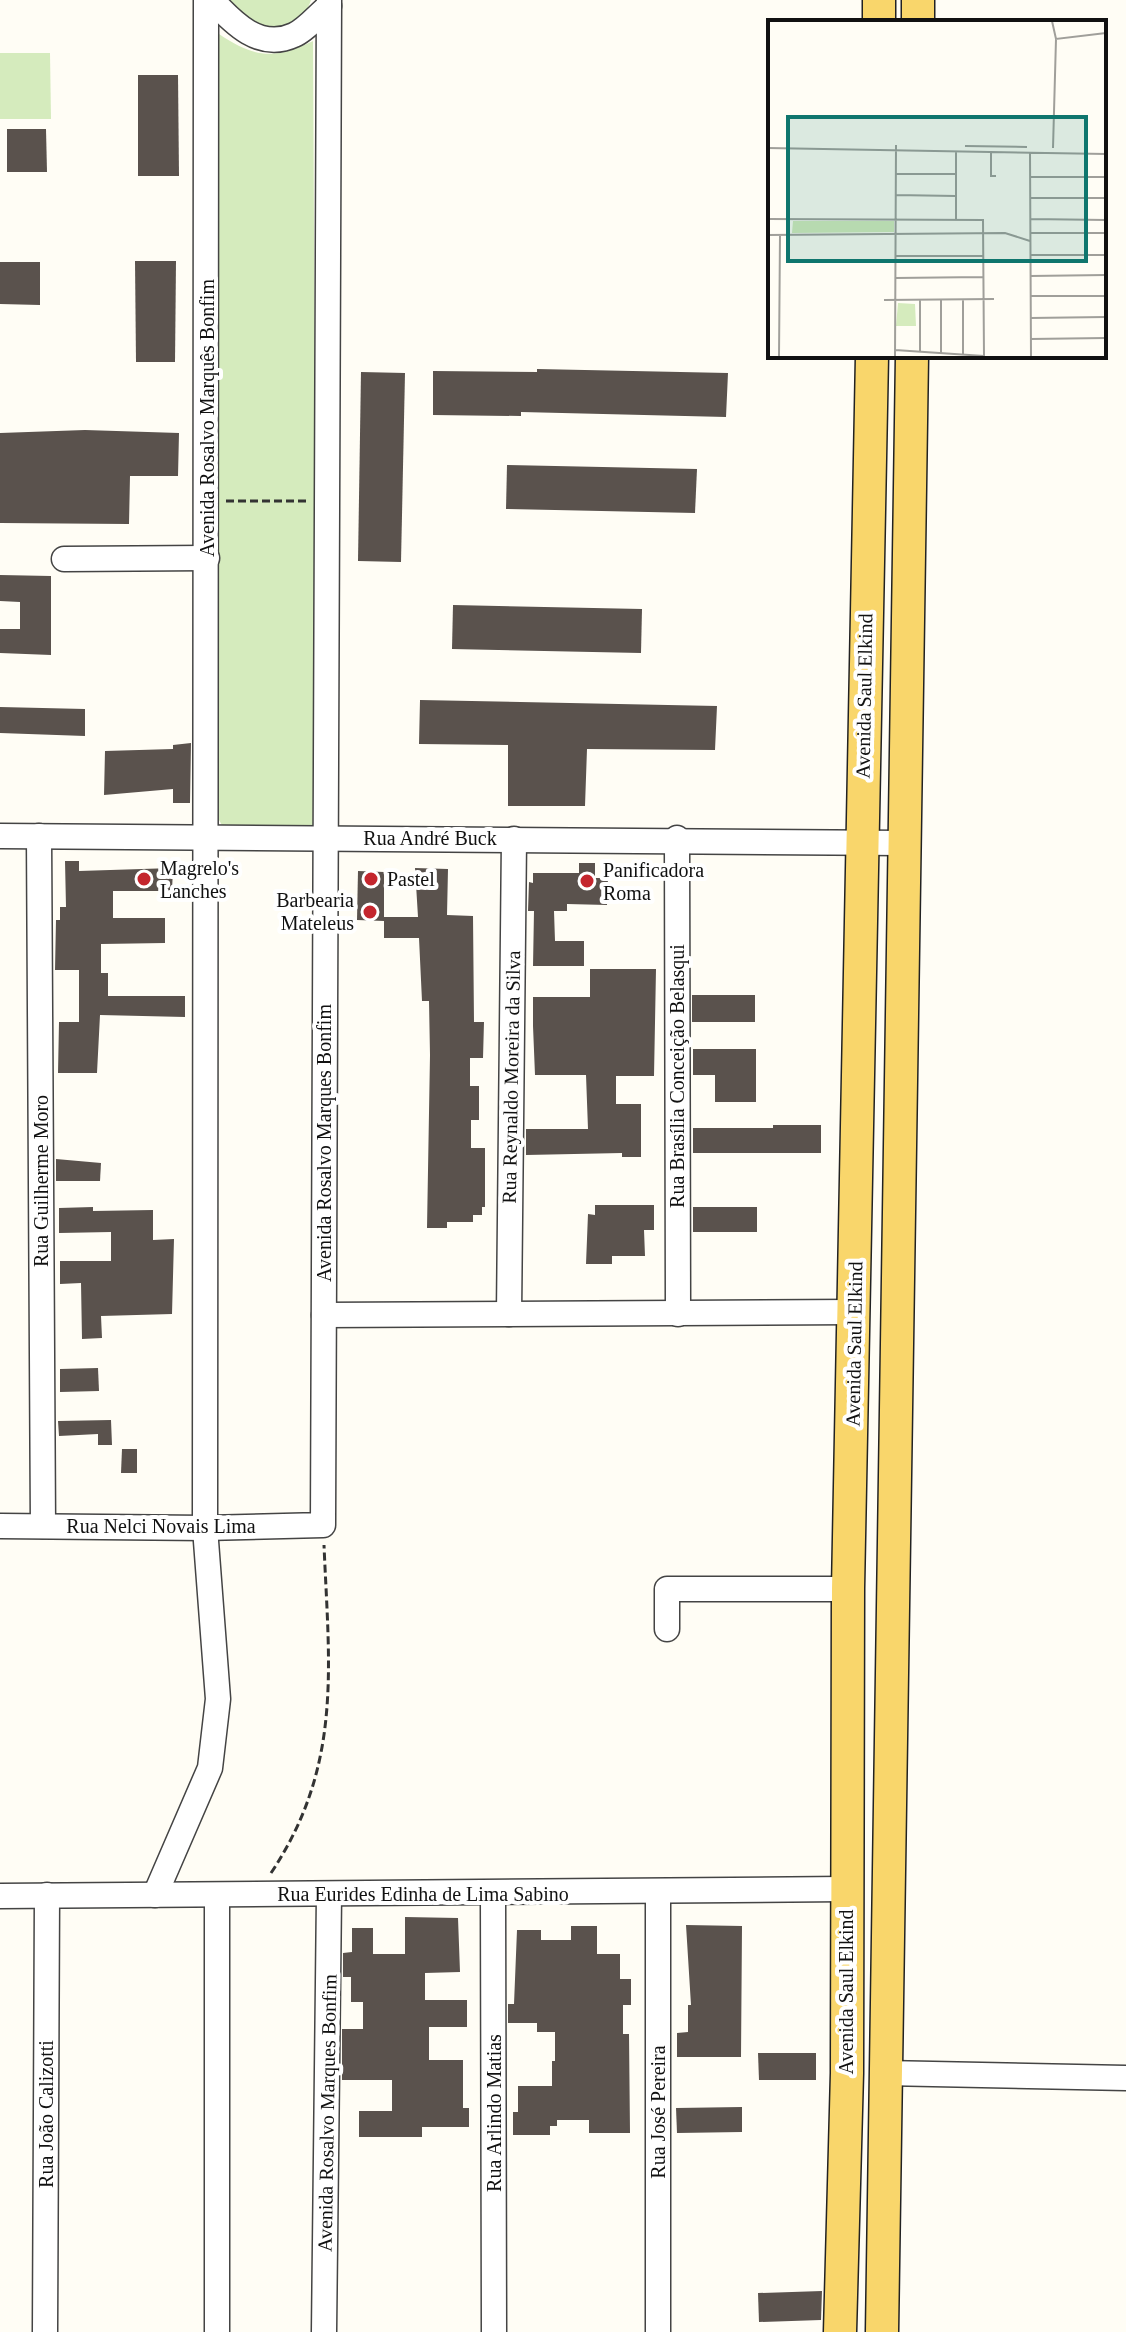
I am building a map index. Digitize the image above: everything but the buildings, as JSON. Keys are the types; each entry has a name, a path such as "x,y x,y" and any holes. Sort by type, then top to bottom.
{"main road":[{"name":"Avenida Saul Elkind","path":"840,2332 847,2073 848,1589 855,1312 860,841 872,358"},
{"name":"Avenida Saul Elkind","path":"882,2332 912,358"},
{"path":"845,1889 888,1889"}],"street":[{"path":"209,0 239,28 268,40 295,35 329,3"},
{"name":"Avenida Rosalvo Marquês Bonfim","path":"208,837 209,0"},
{"path":"328,501 329,3"},
{"name":"Avenida Rosalvo Marques Bonfim","path":"323,1525 328,501"},
{"path":"64,559 207,558"},
{"name":"Rua André Buck","path":"0,836 677,838 903,843"},
{"name":"Rua Guilherme Moro","path":"39,836 43,1526"},
{"path":"155,1895 210,1768 218,1699 205,1528 208,837"},
{"name":"Rua Brasília Conceição Belasqui","path":"677,838 678,1314"},
{"name":"Rua Reynaldo Moreira da Silva","path":"509,1314 514,839"},
{"path":"324,1315 855,1312"},
{"name":"Rua Nelci Novais Lima","path":"0,1526 205,1528 323,1525"},
{"path":"667,1629 667,1589 848,1589"},
{"name":"Rua Eurides Edinha de Lima Sabino","path":"0,1896 493,1895 845,1889"},
{"name":"Rua José Pereira","path":"658,1893 658,2332"},
{"name":"Rua João Calizotti","path":"45,2332 47,1895"},
{"path":"217,1895 217,2332"},
{"name":"Avenida Rosalvo Marques Bonfim","path":"324,2332 329,1895"},
{"name":"Rua Arlindo Matias","path":"493,1895 494,2332"},
{"path":"884,2073 1126,2078"}],"path":[{"path":"207,501 328,501"},
{"path":"256,1895 286,1850 310,1796 324,1749 330,1697 323,1525"}],"green space":[{"path":"228,0 311,0 294,23 268,31 246,22"},
{"path":"219,34 243,48 265,54 287,51 313,41 317,814 316,826 309,830 223,827 219,820"},
{"path":"0,53 50,53 51,119 0,119"}],"place":[{"name":"Magrelo's Lanches","path":"144,879"},
{"name":"Pastel","path":"371,879"},
{"name":"Panificadora Roma","path":"587,881"},
{"name":"Barbearia Mateleus","path":"370,912"}]}
